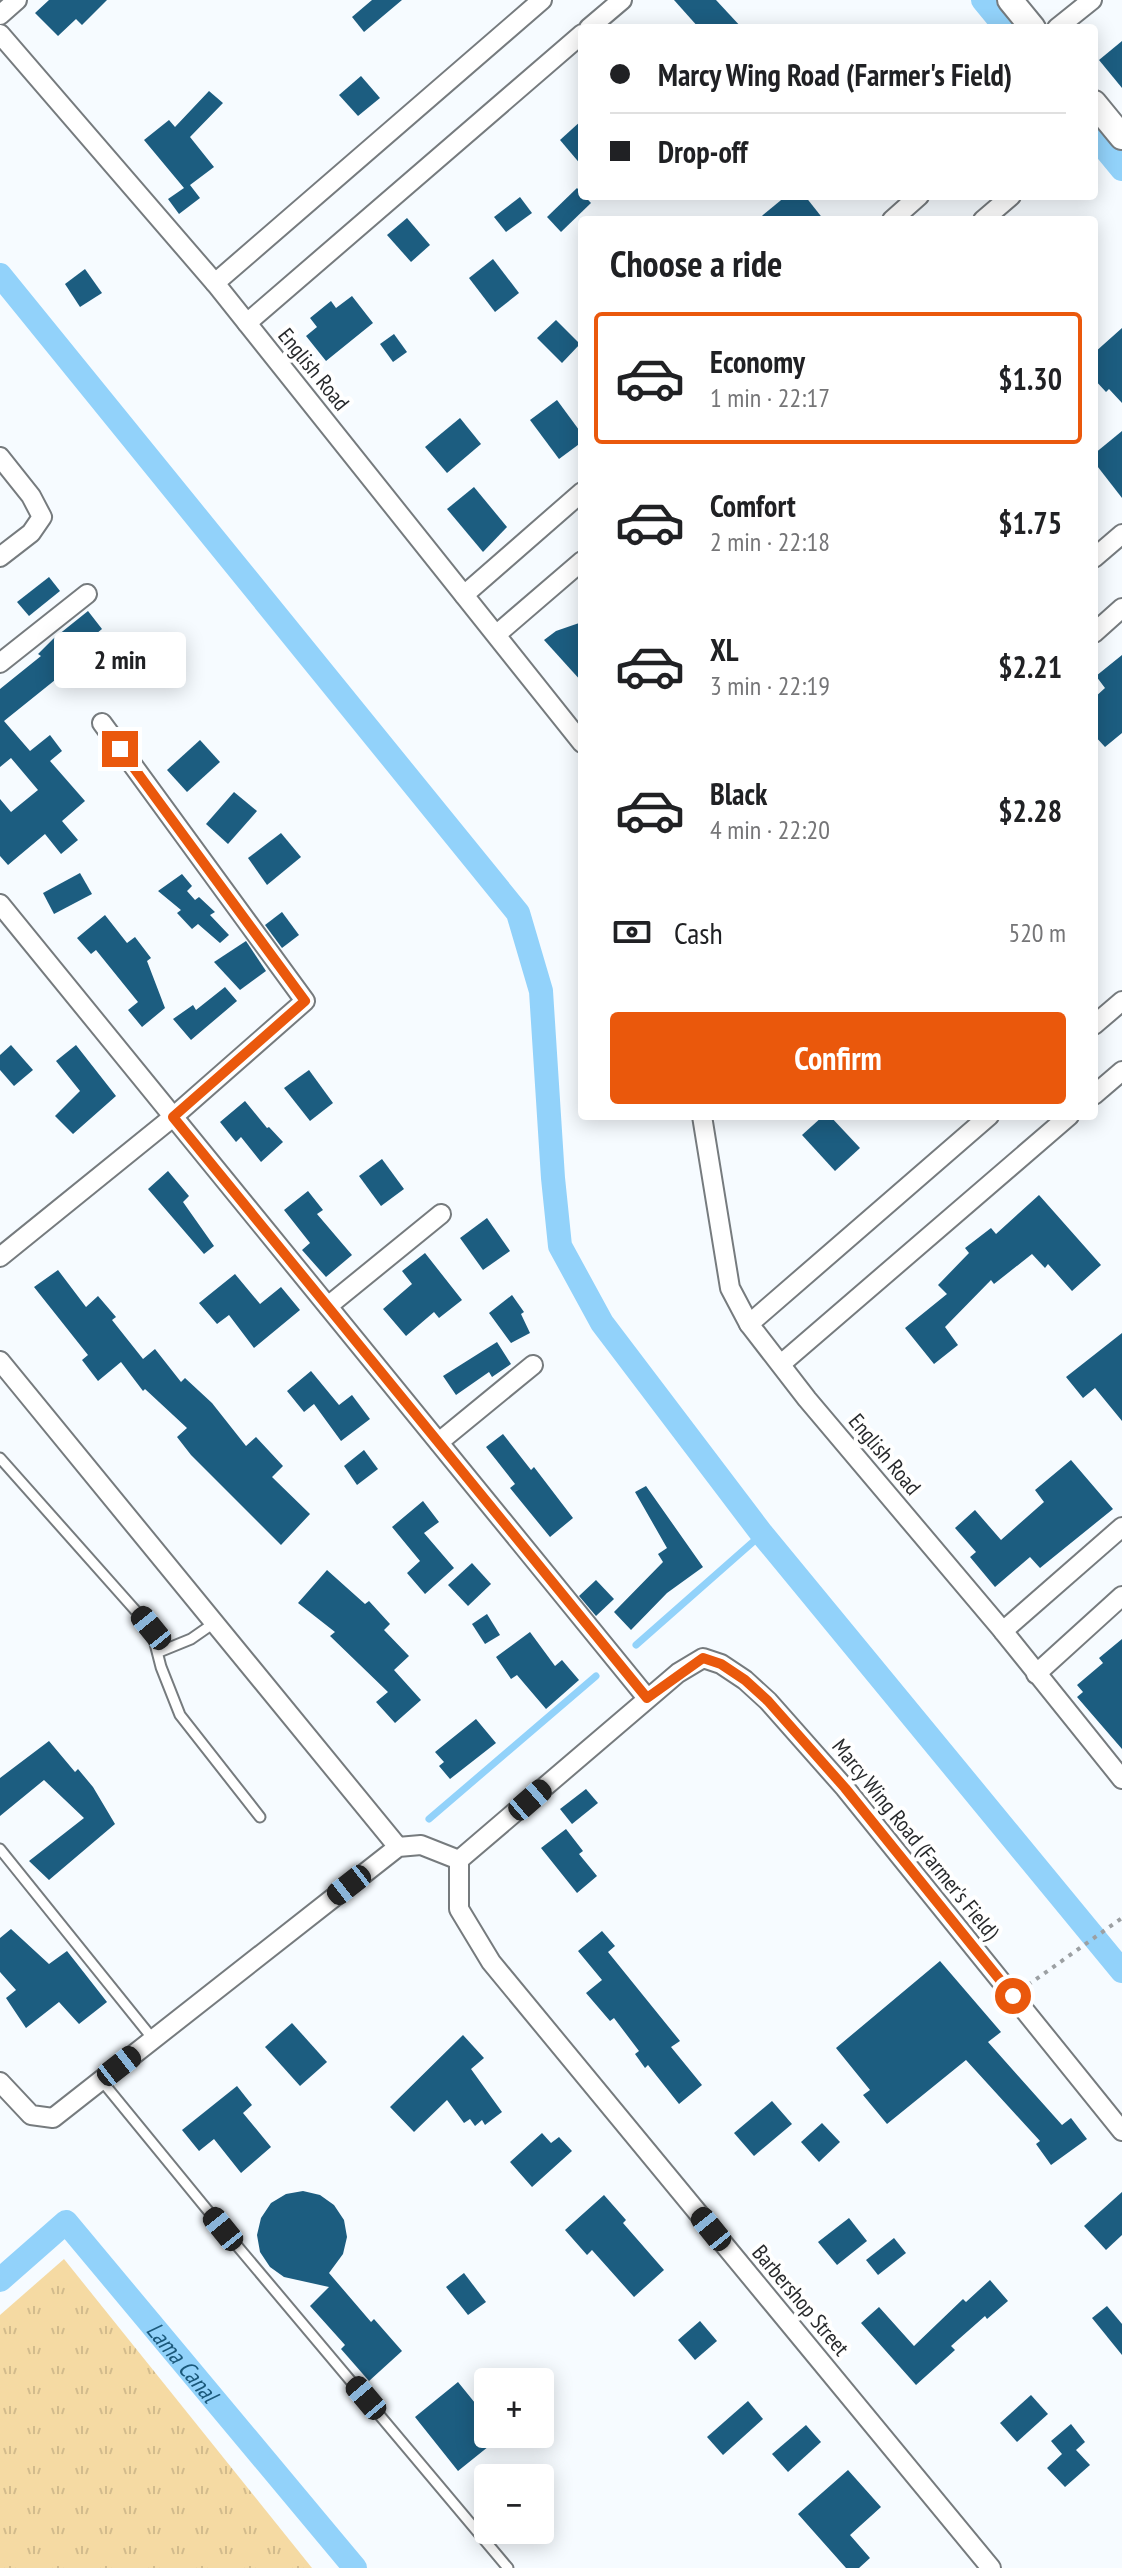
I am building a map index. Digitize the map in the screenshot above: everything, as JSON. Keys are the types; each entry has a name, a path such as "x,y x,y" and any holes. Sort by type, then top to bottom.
{"street":[{"path":"0,15 17,0"},
{"path":"215,283 542,0"},
{"path":"594,24 622,0"},
{"path":"1010,0 1030,24"},
{"path":"1062,24 1092,0"},
{"name":"English Road","path":"0,34 215,283 578,738"},
{"path":"247,323 578,37"},
{"path":"1098,108 1122,137"},
{"path":"896,216 914,200"},
{"path":"988,216 1006,200"},
{"path":"0,457 31,496 42,517 31,533 0,557"},
{"path":"464,595 578,495"},
{"path":"1098,555 1122,534"},
{"path":"497,634 578,564"},
{"path":"0,663 87,594"},
{"path":"1098,629 1122,608"},
{"path":"0,1257 173,1117 305,1001 102,723"},
{"path":"0,904 647,1698 459,1860 421,1845 398,1847 53,2118 31,2115 0,2082"},
{"path":"1098,1022 1122,1001"},
{"path":"1098,1092 1122,1071"},
{"name":"English Road","path":"703,1120 730,1288 749,1324 807,1399 1003,1631 1122,1779"},
{"path":"749,1324 984,1120"},
{"path":"781,1364 1064,1120"},
{"path":"328,1306 441,1214"},
{"path":"0,1361 398,1847"},
{"path":"439,1442 533,1365"},
{"path":"1003,1631 1122,1527"},
{"path":"1036,1674 1122,1596"},
{"name":"Marcy Wing Road (Farmer's Field)","path":"647,1698 703,1658 721,1664 745,1680 845,1788 1122,2131"},
{"name":"Barbershop Street","path":"459,1860 459,1909 491,1962 991,2568"}],"lane":[{"path":"0,1458 151,1628 161,1667 180,1715 260,1817"},
{"path":"159,1652 191,1639 214,1623"},
{"path":"0,1849 153,2039"},
{"path":"101,2080 508,2568"}],"path":[{"path":"1013,1996 1122,1918"}],"green space":[{"path":"64,2259 312,2568 0,2568 0,2315"}],"building":[{"path":"49,0 107,0 82,25 76,19 58,36 35,13"},
{"path":"372,0 402,0 364,32 352,17"},
{"path":"674,0 716,0 738,24 695,24"},
{"path":"1122,41 1122,88 1099,60"},
{"path":"361,76 380,98 358,116 339,95"},
{"path":"209,91 223,103 190,137 214,167 190,185 200,198 179,214 168,199 184,188 144,140 169,120 175,127"},
{"path":"578,124 578,161 560,140"},
{"path":"577,188 578,200 591,203 561,232 547,217"},
{"path":"520,197 532,213 506,232 494,217"},
{"path":"781,200 808,200 821,216 762,216"},
{"path":"407,218 430,245 411,262 387,235"},
{"path":"493,259 519,293 495,312 469,278"},
{"path":"85,269 102,293 80,307 65,284"},
{"path":"352,296 373,323 326,361 306,336 317,327 310,318 331,301 336,308"},
{"path":"556,320 578,342 578,346 562,363 537,338"},
{"path":"1122,328 1122,403 1109,389 1106,392 1098,383 1098,349"},
{"path":"394,334 407,352 393,362 380,344"},
{"path":"557,400 578,429 578,445 559,459 530,420"},
{"path":"460,418 481,444 447,473 425,447"},
{"path":"1122,431 1122,498 1098,467 1098,451"},
{"path":"474,487 507,527 483,552 447,509"},
{"path":"49,577 60,591 29,616 17,602"},
{"path":"88,611 102,629 69,656 78,665 4,721 30,751 50,735 62,751 50,761 85,801 62,821 78,840 61,854 45,834 8,865 0,856 0,799 11,812 38,790 11,758 0,767 0,689 41,656 38,654 53,639"},
{"path":"578,623 578,678 544,640 556,631"},
{"path":"1122,655 1122,733 1105,747 1098,739 1098,694 1105,688 1098,674"},
{"path":"200,740 220,762 187,792 167,770"},
{"path":"234,792 257,811 228,844 206,824"},
{"path":"281,833 301,857 267,885 248,858"},
{"path":"80,873 92,894 54,914 43,893"},
{"path":"182,874 192,886 187,891 215,912 210,915 229,935 220,943 198,924 192,929 177,913 181,910 158,891"},
{"path":"282,912 299,935 282,948 265,925"},
{"path":"105,915 127,943 135,937 151,958 147,961 165,1008 142,1027 128,1010 138,1002 96,950 91,954 77,938"},
{"path":"246,941 266,971 240,990 214,962"},
{"path":"225,987 237,1001 191,1040 173,1019 193,1005 196,1010"},
{"path":"11,1045 33,1070 14,1086 0,1070 0,1055"},
{"path":"76,1045 116,1096 73,1134 55,1116 80,1091 56,1061"},
{"path":"309,1070 333,1103 310,1121 284,1088"},
{"path":"245,1101 283,1142 261,1162 241,1137 236,1142 220,1122"},
{"path":"819,1120 834,1120 860,1148 835,1171 802,1135"},
{"path":"382,1159 404,1189 381,1206 359,1176"},
{"path":"168,1171 189,1196 183,1202 214,1246 204,1254 148,1189"},
{"path":"308,1191 323,1210 317,1214 352,1255 326,1277 302,1250 310,1243 284,1210"},
{"path":"1039,1195 1101,1265 1072,1291 1048,1264 1045,1268 1032,1254 994,1284 991,1280 945,1327 958,1345 934,1364 905,1328 947,1294 938,1285 969,1253 965,1248 991,1228 996,1234"},
{"path":"487,1218 510,1251 483,1270 460,1238"},
{"path":"425,1253 462,1300 439,1318 434,1312 406,1336 383,1309 412,1284 402,1271"},
{"path":"58,1270 86,1307 98,1296 116,1317 112,1320 143,1359 155,1349 181,1382 185,1378 212,1403 246,1446 256,1437 283,1466 272,1477 310,1514 281,1545 191,1455 177,1437 187,1428 145,1389 143,1391 121,1362 98,1381 82,1360 88,1355 34,1287"},
{"path":"235,1274 260,1304 281,1287 300,1310 254,1348 229,1315 217,1324 199,1303"},
{"path":"512,1295 524,1312 521,1314 530,1333 511,1343 489,1313"},
{"path":"1122,1333 1122,1421 1095,1388 1083,1398 1066,1377"},
{"path":"497,1342 511,1364 492,1377 489,1372 456,1395 443,1376"},
{"path":"311,1371 339,1405 352,1395 370,1419 341,1441 314,1404 304,1412 287,1391"},
{"path":"503,1434 531,1470 534,1467 573,1518 550,1537 510,1488 515,1484 486,1447"},
{"path":"364,1450 378,1469 357,1485 344,1466"},
{"path":"1071,1460 1113,1509 1040,1568 1030,1557 995,1587 970,1557 976,1552 955,1528 975,1510 1001,1540 1044,1502 1035,1490"},
{"path":"646,1486 703,1567 667,1593 631,1630 614,1612 663,1562 658,1554 667,1548 635,1492"},
{"path":"423,1501 439,1522 424,1533 454,1568 425,1594 407,1573 420,1561 392,1527"},
{"path":"472,1563 491,1584 468,1606 448,1585"},
{"path":"327,1570 365,1604 369,1601 390,1624 384,1630 409,1656 394,1670 421,1700 395,1723 376,1702 388,1692 330,1636 335,1632 298,1603"},
{"path":"596,1580 614,1599 596,1616 579,1596"},
{"path":"487,1614 500,1635 485,1644 472,1624"},
{"path":"530,1632 555,1666 562,1660 579,1680 546,1709 517,1675 511,1679 496,1657"},
{"path":"1122,1639 1122,1749 1077,1697 1083,1692 1077,1685 1103,1663 1099,1658"},
{"path":"476,1719 496,1743 450,1779 439,1766 444,1762 435,1752"},
{"path":"49,1741 75,1772 78,1769 93,1787 115,1824 49,1880 29,1861 84,1818 44,1780 0,1816 0,1778"},
{"path":"586,1789 598,1803 572,1824 560,1809"},
{"path":"566,1829 583,1851 579,1854 597,1876 577,1893 541,1848"},
{"path":"11,1929 49,1964 67,1951 107,2002 79,2024 59,2002 26,2028 6,1998 16,1990 0,1972 0,1938"},
{"path":"602,1931 615,1946 608,1952 680,2041 671,2047 702,2085 679,2104 648,2065 645,2068 635,2054 639,2051 614,2018 610,2021 586,1993 602,1980 578,1951"},
{"path":"940,1961 1001,2032 988,2042 1062,2125 1071,2118 1087,2139 1051,2165 1036,2144 1040,2141 966,2060 887,2124 863,2095 870,2090 836,2048"},
{"path":"292,2023 327,2062 300,2086 265,2047"},
{"path":"463,2035 484,2058 471,2069 502,2112 485,2125 482,2120 475,2126 470,2119 464,2123 447,2100 414,2132 390,2107"},
{"path":"237,2086 252,2105 243,2113 271,2147 241,2173 214,2139 199,2151 182,2130"},
{"path":"772,2101 792,2124 754,2156 734,2133"},
{"path":"822,2123 840,2142 819,2162 801,2142"},
{"path":"542,2133 551,2143 559,2137 572,2151 532,2187 510,2162"},
{"path":"303,2191 320,2195 334,2205 344,2220 347,2237 343,2254 329,2273 371,2322 374,2319 402,2351 369,2381 341,2349 345,2345 310,2306 329,2287 284,2277 270,2267 260,2252 257,2235 261,2218 271,2203 286,2194"},
{"path":"1122,2192 1122,2235 1106,2250 1084,2226"},
{"path":"604,2195 626,2220 623,2223 664,2270 634,2297 592,2250 587,2255 565,2230"},
{"path":"849,2218 867,2241 837,2265 818,2242"},
{"path":"894,2238 906,2253 878,2275 866,2260"},
{"path":"464,2273 486,2302 468,2315 446,2287"},
{"path":"990,2280 1008,2301 987,2319 985,2316 951,2346 955,2350 916,2385 861,2323 879,2307 914,2346 963,2299 966,2302"},
{"path":"1107,2306 1122,2324 1122,2355 1092,2318"},
{"path":"700,2321 717,2341 695,2360 678,2340"},
{"path":"458,2382 474,2402 474,2448 487,2448 458,2471 415,2417"},
{"path":"1031,2395 1048,2414 1017,2442 1000,2423"},
{"path":"748,2401 763,2419 723,2455 707,2437"},
{"path":"1071,2424 1085,2442 1076,2450 1090,2465 1065,2487 1047,2468 1062,2454 1051,2441"},
{"path":"806,2425 821,2442 788,2472 772,2454"},
{"path":"848,2470 881,2507 850,2535 870,2558 859,2568 846,2568 798,2514"}],"waterway":[{"path":"983,0 1003,24"},
{"path":"1098,140 1122,169"},
{"path":"0,275 518,913 541,991 560,1246 602,1323 762,1534 1122,1971"},
{"path":"636,1645 762,1534"},
{"path":"429,1819 596,1676"},
{"name":"Lama Canal","path":"0,2280 66,2222 355,2568"}],"route":[{"path":"120,749 305,1001 173,1117 647,1698 703,1658 721,1664 745,1680 768,1701 845,1788 1013,1996"}]}
